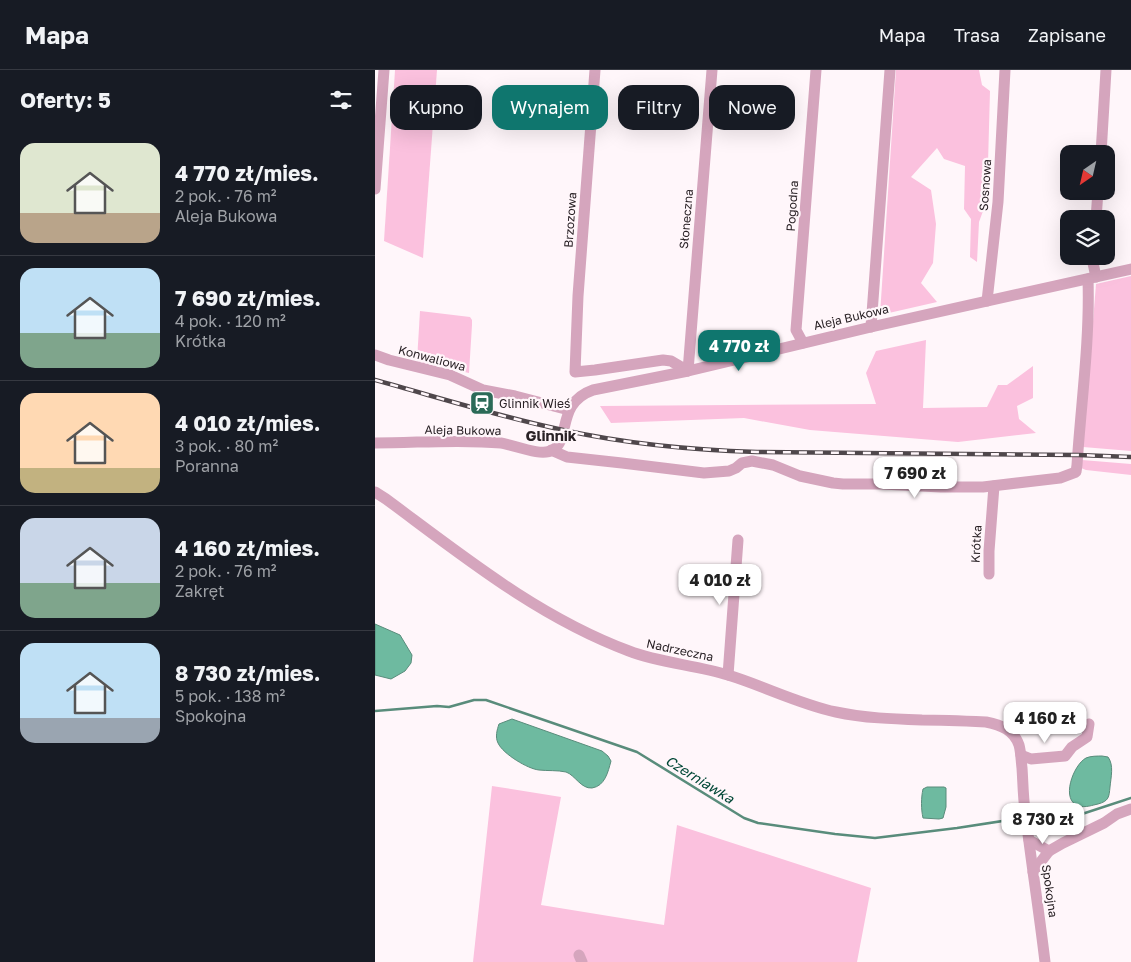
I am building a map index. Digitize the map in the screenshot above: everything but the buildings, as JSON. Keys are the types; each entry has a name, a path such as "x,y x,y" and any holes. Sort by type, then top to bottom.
{"street":[{"path":"375,189 377,135 384,70"},
{"name":"Brzozowa","path":"595,70 579,286 575,372 663,360 671,361 688,371"},
{"name":"Słoneczna","path":"688,371 712,70"},
{"name":"Pogodna","path":"803,343 796,330 816,70"},
{"path":"871,326 889,70"},
{"name":"Sosnowa","path":"987,301 998,202 1005,70"},
{"path":"1102,145 1106,70"},
{"path":"551,450 567,457 704,472 729,471 742,463 752,461 773,465 800,476 843,484 941,487 994,486 1060,478 1076,472 1093,265"},
{"name":"Aleja Bukowa","path":"375,443 478,442 503,444 541,452 551,450 559,442 569,410 579,397 593,390 688,371 871,326 1131,269"},
{"name":"Konwaliowa","path":"375,355 450,375 483,390 569,410"},
{"name":"Krótka","path":"989,574 994,486"},
{"name":"Nadrzeczna","path":"375,492 491,577 579,628 638,655 728,675 834,712 872,718 986,722 1003,727 1014,736"},
{"path":"728,675 738,540"},
{"path":"1021,756 1031,759 1065,756 1072,746 1087,737 1089,724"},
{"name":"Spokojna","path":"1014,736 1019,744 1021,756 1024,807 1045,962"},
{"path":"1033,872 1049,850 1104,823 1117,814 1131,809"},
{"path":"1029,840 1049,850"}],"shaded area":[{"path":"395,70 437,70 436,85 394,85"},
{"path":"896,70 979,70 982,85 990,91 987,200 979,222 977,262 970,257 971,219 964,209 965,166 944,159 937,148 911,177 931,190 936,224 933,263 921,283 937,302 880,315"},
{"path":"391,130 433,130 423,258 384,241"},
{"path":"1131,276 1131,451 1083,447 1096,284"},
{"path":"420,311 470,317 472,325 469,373 417,361"},
{"path":"926,340 923,408 987,407 998,385 1007,385 1033,366 1033,398 1017,406 1019,419 1036,433 958,442 810,430 744,418 611,423 600,406 876,404 866,373 876,351"},
{"path":"1082,460 1131,464 1131,475 1086,470 1081,468"},
{"path":"375,624 400,635 412,655 411,663 405,671 391,679 375,675"},
{"path":"512,719 602,751 611,761 603,781 596,787 588,788 566,772 534,769 516,760 505,752 498,743 497,738 499,724"},
{"path":"1108,757 1112,767 1108,798 1098,804 1086,807 1073,803 1069,790 1077,768 1086,758"},
{"path":"492,786 561,797 541,905 664,925 677,825 871,888 857,962 473,962"},
{"path":"927,787 946,788 946,807 943,818 923,818 922,796 923,789"}],"waterway":[{"name":"Czerniawka","path":"375,711 437,706 449,707 474,700 486,700 637,752 744,818 758,823 875,838 1022,818"},
{"name":"Czerniawka","path":"1031,817 1059,817 1082,814 1131,798"}],"railway":[{"path":"375,380 539,425 587,435 660,446 757,452 1131,457"}],"place":[{"name":"Glinnik Wieś","path":"482,403"}],"district":[{"name":"Glinnik","path":"551,435"}]}
